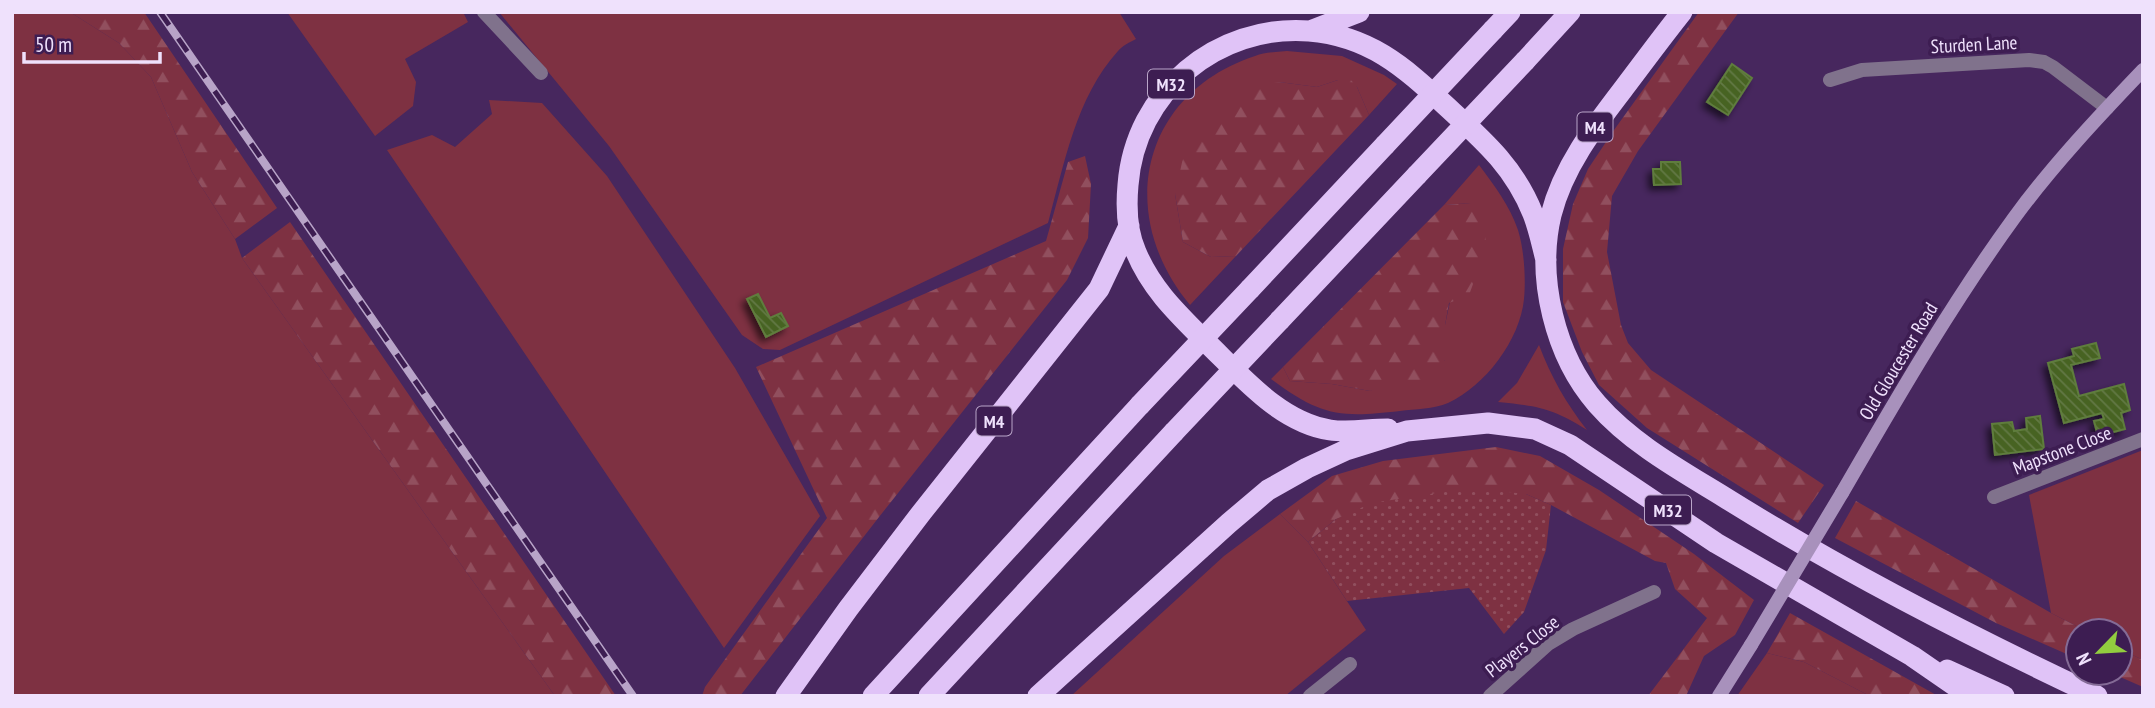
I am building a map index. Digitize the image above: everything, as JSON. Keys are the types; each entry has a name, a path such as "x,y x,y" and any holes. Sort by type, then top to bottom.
{"highway":[{"path":"1310,31 1359,12"},
{"path":"873,696 1140,405 1510,12"},
{"path":"929,696 1570,12"},
{"name":"M4","path":"1546,260 1551,216 1575,156 1682,12"},
{"name":"M32","path":"1970,696 1912,656 1716,543 1555,437 1535,429 1488,423 1407,430 1345,431 1321,428 1298,419 1273,404 1172,309 1157,290 1135,251 1127,202 1129,175 1139,136 1164,91 1192,65 1233,42 1270,32 1310,31 1352,40 1375,50 1405,69 1494,150 1516,179 1534,215 1546,260 1548,297 1557,333 1572,370 1597,404 1629,435 1743,509 1880,589 1994,648 2097,696"},
{"name":"M4","path":"786,696 922,512 1099,289 1129,226"},
{"path":"1038,696 1268,490 1346,450 1407,430"},
{"name":"M32","path":"1912,656 2004,696"}],"main road":[{"name":"Old Gloucester Road","path":"1719,696 1904,386 1975,273 2015,216 2056,165 2143,70"}],"street":[{"path":"484,12 541,73"},
{"name":"Sturden Lane","path":"1830,80 1862,70 2029,60 2044,62 2107,108"},
{"name":"Mapstone Close","path":"1994,497 2143,439"},
{"name":"Players Close","path":"1490,696 1556,639 1654,592"},
{"path":"1310,696 1350,664"}],"green space":[{"path":"12,12 70,12 119,43 151,77 192,172 235,239 242,258 555,696 12,696"},
{"path":"70,12 144,12 277,208 235,239 192,172 151,77 119,43"},
{"path":"287,12 463,12 468,22 405,59 416,82 413,106 375,136"},
{"path":"499,12 1119,12 1136,39 1118,51 1092,89 1073,132 1048,223 780,350 763,349 742,335 609,146"},
{"path":"1699,12 1739,12 1638,151 1612,196 1607,252 1621,325 1628,343 1651,370 1824,485 1798,523 1647,428 1599,385 1582,352 1563,302 1563,249 1573,204 1588,169"},
{"path":"1287,51 1342,56 1384,75 1397,84 1369,115 1357,87 1338,80 1317,87 1279,82 1175,194 1183,242 1211,257 1236,256 1190,305 1167,270 1152,233 1147,197 1151,161 1164,128 1186,98 1216,74 1259,55"},
{"path":"1350,79 1357,87 1369,115 1236,256 1211,257 1183,242 1175,194 1183,158 1208,119 1244,89 1279,82 1317,87"},
{"path":"489,100 542,103 607,176 735,368 820,516 724,648 387,150 432,135 455,147 492,114"},
{"path":"1085,156 1091,184 1088,238 1067,280 740,696 702,696 705,687 827,518 756,367 1046,241 1068,162"},
{"path":"1479,165 1515,221 1522,246 1525,273 1524,299 1516,330 1487,373 1462,395 1443,405 1361,414 1331,412 1318,407 1271,379 1283,367 1290,381 1332,384 1370,391 1445,360 1445,325 1471,203 1444,205"},
{"path":"1471,203 1485,217 1486,249 1469,295 1449,303 1445,325 1445,360 1421,381 1370,391 1332,384 1290,381 1283,367 1444,205"},
{"path":"290,222 616,696 555,696 242,258"},
{"path":"1539,345 1560,389 1587,430 1544,409 1498,402 1517,383"},
{"path":"1496,447 1540,456 1599,490 1694,554 1754,600 1735,635 1704,656 1686,696 1648,696 1707,618 1675,589 1666,563 1655,561 1551,505 1526,494 1336,519 1308,542 1280,514 1332,476 1383,461"},
{"path":"2143,450 2143,660 2134,656 2134,617 2064,617 2064,620 2051,613 2029,495"},
{"path":"1469,488 1526,494 1551,505 1546,550 1524,612 1504,634 1469,588 1347,601 1308,542 1336,519 1372,503"},
{"path":"1856,501 2064,620 2064,653 1996,623 1835,538"},
{"path":"1280,514 1308,542 1366,630 1285,696 1071,696 1224,556"},
{"path":"1790,613 1938,696 1870,696 1804,662 1767,653"},
{"path":"1767,653 1804,662 1870,696 1737,696"},
{"path":"2134,656 2143,660 2143,687 2134,683"}],"building":[{"path":"1732,64 1752,78 1728,115 1707,102"},
{"path":"1661,162 1680,162 1681,184 1654,185 1653,169 1661,169"},
{"path":"758,294 770,318 781,313 788,326 766,337 747,299"},
{"path":"2096,343 2100,358 2071,365 2079,396 2124,384 2130,410 2121,413 2125,429 2098,436 2094,421 2104,419 2102,413 2064,423 2048,363 2074,356 2072,349"},
{"path":"2040,416 2044,449 1995,455 1992,424 2012,422 2014,431 2027,429 2026,418"}],"railway":[{"path":"160,12 633,696"}]}
